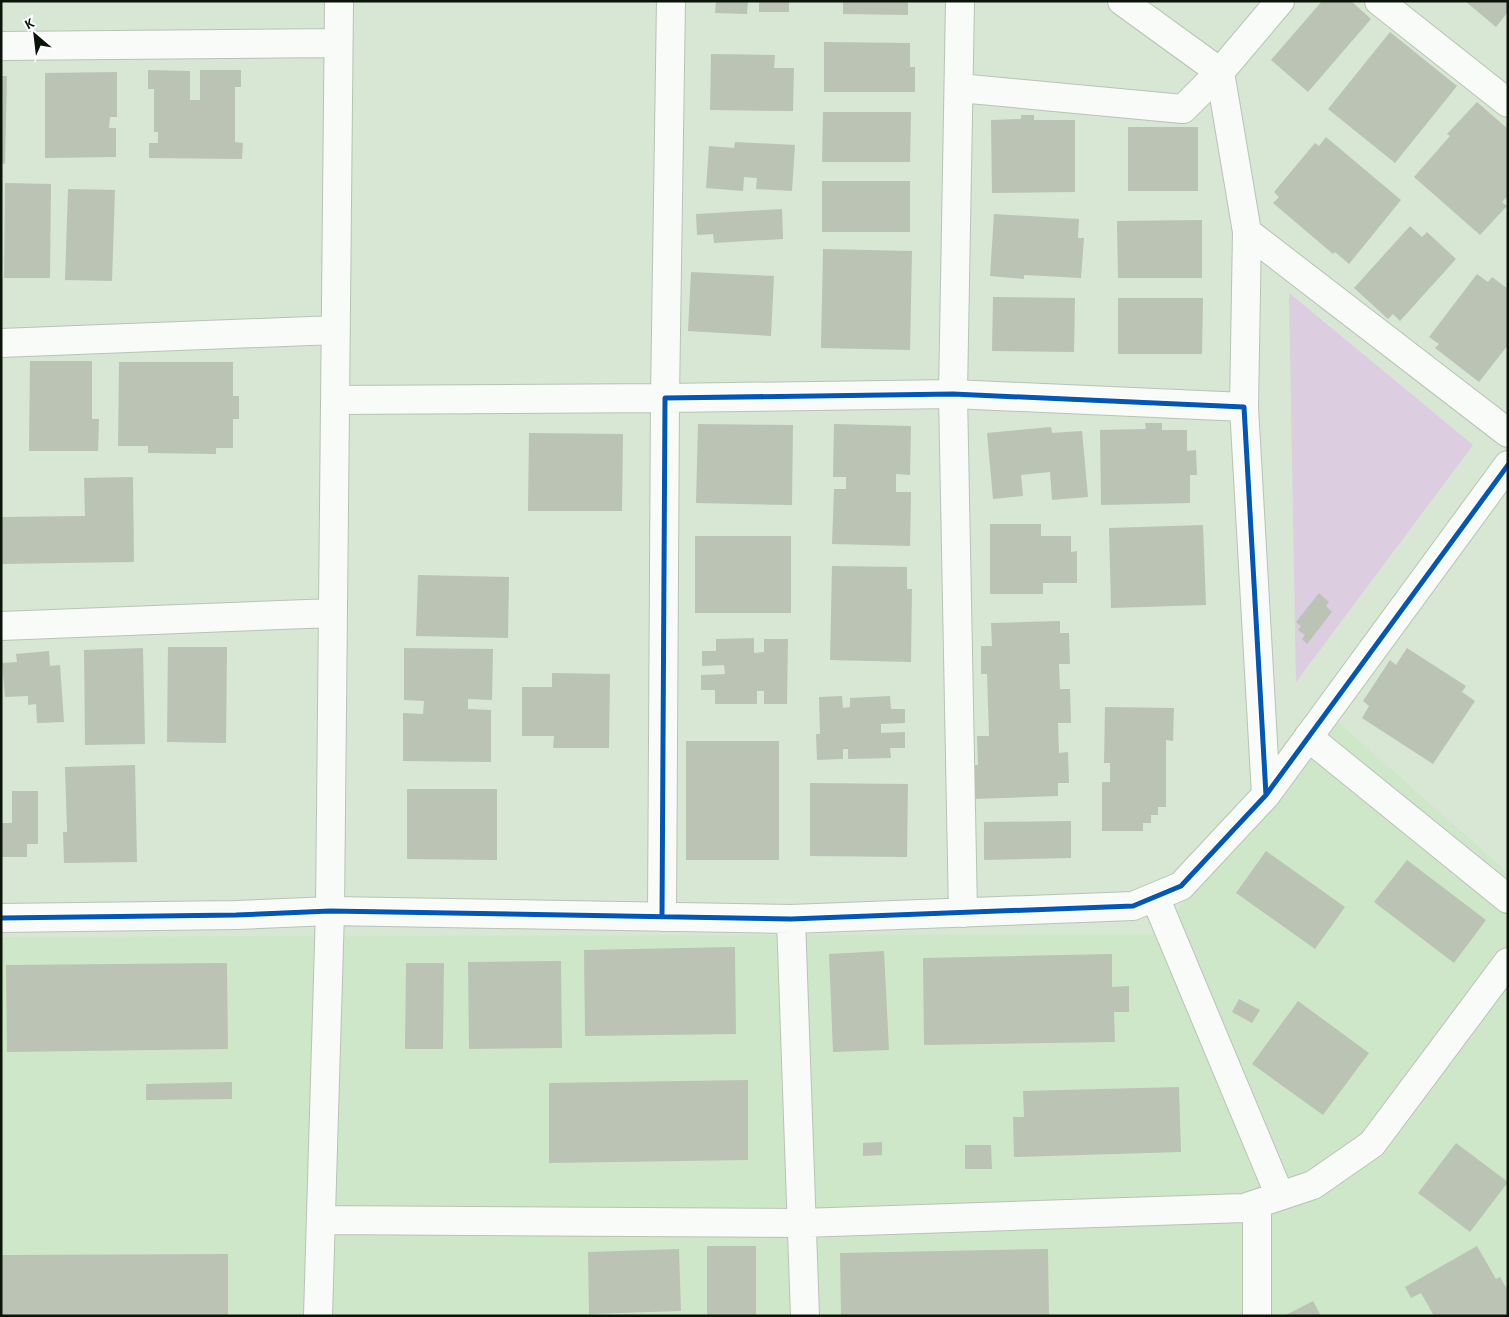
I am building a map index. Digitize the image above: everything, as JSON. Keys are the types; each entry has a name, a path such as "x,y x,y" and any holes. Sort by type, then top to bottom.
{"street":[{"path":"318,1316 330,911 339,1"},
{"path":"662,917 665,398 672,1"},
{"path":"960,1 953,394 963,912"},
{"path":"1122,1 1220,72 1247,232 1244,407 1266,795"},
{"path":"959,88 1183,109 1220,72 1280,1"},
{"path":"1379,1 1508,103"},
{"path":"1,46 338,43"},
{"path":"1247,232 1508,433"},
{"path":"1,343 336,330"},
{"path":"335,400 953,394 1244,407"},
{"path":"1,918 236,915 330,911 791,919 1133,906 1181,886 1266,795 1508,465"},
{"path":"1,626 333,613"},
{"path":"1308,736 1508,898"},
{"path":"1155,897 1269,1200 1257,1316"},
{"path":"791,919 805,1316"},
{"path":"321,1220 802,1223 1244,1208 1313,1184 1372,1144 1508,962"}],"shaded area":[{"path":"1289,293 1473,445 1296,682"},
{"path":"1338,722 1508,873 1508,1316 1,1316 1,937 1156,934"}],"building":[{"path":"716,1 748,1 747,14 715,13"},
{"path":"759,1 789,1 789,12 759,12"},
{"path":"843,1 908,1 908,15 843,14"},
{"path":"1322,1 1351,1 1371,19 1308,92 1271,60"},
{"path":"1465,1 1508,1 1508,12 1496,27"},
{"path":"1390,32 1457,86 1395,163 1328,109"},
{"path":"824,42 910,43 910,67 915,67 915,92 824,92"},
{"path":"711,54 775,55 774,68 794,68 793,111 710,110"},
{"path":"148,70 190,71 190,100 200,100 200,70 241,70 241,87 235,87 235,142 243,143 242,159 149,158 149,143 158,143 158,132 154,132 154,89 148,89"},
{"path":"117,72 117,117 110,117 109,128 116,128 116,157 45,158 45,73"},
{"path":"1,76 7,76 5,164 1,163"},
{"path":"1477,102 1508,129 1508,196 1502,202 1507,206 1480,235 1414,177 1450,136 1447,134"},
{"path":"823,112 911,112 910,162 822,162"},
{"path":"1021,115 1034,115 1034,120 1075,120 1075,192 992,193 991,120 1021,119"},
{"path":"1128,127 1198,127 1198,191 1128,191"},
{"path":"1326,137 1401,200 1349,264 1335,252 1333,254 1273,203 1279,197 1274,192 1315,143 1319,146"},
{"path":"735,142 795,145 792,191 756,189 757,178 744,177 743,191 706,188 709,146 734,148"},
{"path":"822,181 910,181 910,232 822,232"},
{"path":"5,183 51,184 50,278 4,278"},
{"path":"68,189 115,190 112,281 65,280"},
{"path":"782,209 783,239 714,243 713,234 697,235 696,214"},
{"path":"994,214 1079,219 1078,238 1084,238 1081,278 1024,275 1024,279 990,276"},
{"path":"1202,220 1202,278 1118,278 1117,221"},
{"path":"1410,226 1422,237 1427,232 1456,259 1400,321 1393,314 1388,319 1354,288"},
{"path":"823,249 912,251 910,350 821,348"},
{"path":"691,272 774,276 771,336 688,331"},
{"path":"1477,274 1488,282 1492,277 1508,289 1508,345 1479,382 1435,348 1439,344 1429,337"},
{"path":"993,297 1075,298 1074,352 992,351"},
{"path":"1118,298 1203,298 1202,354 1118,354"},
{"path":"30,361 92,361 92,419 99,419 98,451 29,451"},
{"path":"119,362 233,362 233,396 239,396 239,419 233,419 233,448 216,448 216,454 148,453 148,446 118,446"},
{"path":"1145,423 1162,423 1162,430 1187,430 1187,451 1196,450 1197,475 1190,475 1190,503 1101,505 1100,430 1146,429"},
{"path":"698,424 793,425 792,505 696,503"},
{"path":"834,424 911,426 910,475 896,474 896,492 911,492 910,546 832,544 834,489 846,489 846,477 833,477"},
{"path":"1051,427 1052,433 1082,431 1088,497 1052,500 1050,472 1021,475 1023,496 993,499 987,433"},
{"path":"529,433 623,434 622,511 528,511"},
{"path":"133,477 134,562 1,564 1,517 85,516 84,478"},
{"path":"990,524 1041,524 1041,536 1071,536 1071,552 1077,551 1077,583 1043,583 1043,594 990,594"},
{"path":"1203,525 1206,605 1111,608 1109,528"},
{"path":"695,536 791,536 791,613 695,613"},
{"path":"832,566 907,567 907,589 912,589 911,662 830,660"},
{"path":"418,575 509,577 508,638 416,636"},
{"path":"1319,593 1329,602 1326,606 1332,612 1307,644 1302,639 1305,635 1298,630 1301,626 1296,622"},
{"path":"1060,621 1060,633 1069,633 1070,664 1059,664 1060,689 1070,689 1071,723 1058,723 1059,753 1068,752 1069,783 1058,783 1058,796 973,799 972,765 978,765 977,736 989,736 987,674 981,674 981,646 992,646 991,623"},
{"path":"754,638 754,653 764,652 764,639 788,639 787,704 764,704 764,691 757,691 757,704 715,704 715,690 701,690 701,675 725,674 724,665 702,666 702,651 716,651 716,639"},
{"path":"168,647 227,647 226,743 167,742"},
{"path":"143,648 145,744 85,745 84,650"},
{"path":"404,648 493,649 492,700 468,699 468,709 491,710 491,762 403,761 403,713 423,714 424,701 404,700"},
{"path":"1407,648 1466,686 1462,692 1475,701 1433,764 1362,718 1369,706 1363,701 1390,660 1396,665"},
{"path":"49,651 50,666 60,665 64,722 37,723 36,704 28,705 28,696 5,697 2,663 17,662 16,654"},
{"path":"552,673 610,674 609,748 553,748 554,736 522,736 522,687 552,687"},
{"path":"842,696 843,708 850,707 850,698 890,696 891,709 905,709 905,723 881,724 881,733 905,732 905,748 890,748 891,758 848,759 848,749 843,749 843,759 817,760 816,734 820,734 819,697"},
{"path":"1105,707 1174,708 1173,741 1166,740 1166,807 1158,807 1158,815 1151,815 1151,823 1143,823 1143,831 1102,831 1102,782 1110,782 1110,763 1104,763"},
{"path":"686,741 779,741 779,860 686,860"},
{"path":"135,765 137,862 64,863 63,832 67,832 65,767"},
{"path":"810,783 908,784 907,857 810,856"},
{"path":"407,789 497,789 497,860 407,859"},
{"path":"12,791 38,791 38,844 27,844 27,857 1,857 1,823 12,823"},
{"path":"1071,821 1071,858 984,860 984,822"},
{"path":"1266,851 1345,907 1315,949 1236,893"},
{"path":"1407,860 1486,920 1454,963 1374,902"},
{"path":"735,947 736,1034 585,1036 584,950"},
{"path":"884,951 889,1050 833,1052 829,954"},
{"path":"1112,954 1112,987 1129,986 1129,1012 1114,1012 1115,1042 924,1045 923,958"},
{"path":"561,961 562,1048 469,1049 468,962"},
{"path":"227,963 228,1049 7,1052 6,965"},
{"path":"406,963 444,963 443,1049 405,1049"},
{"path":"1239,999 1260,1010 1252,1023 1232,1012"},
{"path":"1298,1001 1369,1053 1323,1115 1252,1064"},
{"path":"748,1080 748,1160 549,1163 549,1083"},
{"path":"232,1082 232,1099 146,1100 146,1084"},
{"path":"1179,1087 1181,1152 1014,1157 1013,1117 1024,1117 1023,1091"},
{"path":"882,1142 882,1155 863,1156 863,1143"},
{"path":"1456,1143 1508,1182 1470,1232 1418,1193"},
{"path":"965,1145 991,1145 992,1169 965,1169"},
{"path":"707,1246 756,1246 756,1316 707,1316"},
{"path":"1477,1246 1496,1279 1500,1277 1508,1291 1508,1316 1434,1316 1421,1293 1411,1298 1405,1287"},
{"path":"679,1249 681,1311 589,1314 588,1252"},
{"path":"1048,1249 1049,1316 841,1316 840,1253"},
{"path":"228,1254 228,1316 1,1316 1,1255"},
{"path":"1313,1301 1321,1316 1284,1316"}],"cycle path":[{"path":"662,917 665,398 953,394 1244,407 1266,795"},
{"path":"1,918 236,915 330,911 791,919 1133,906 1181,886 1266,795 1508,465"}]}
